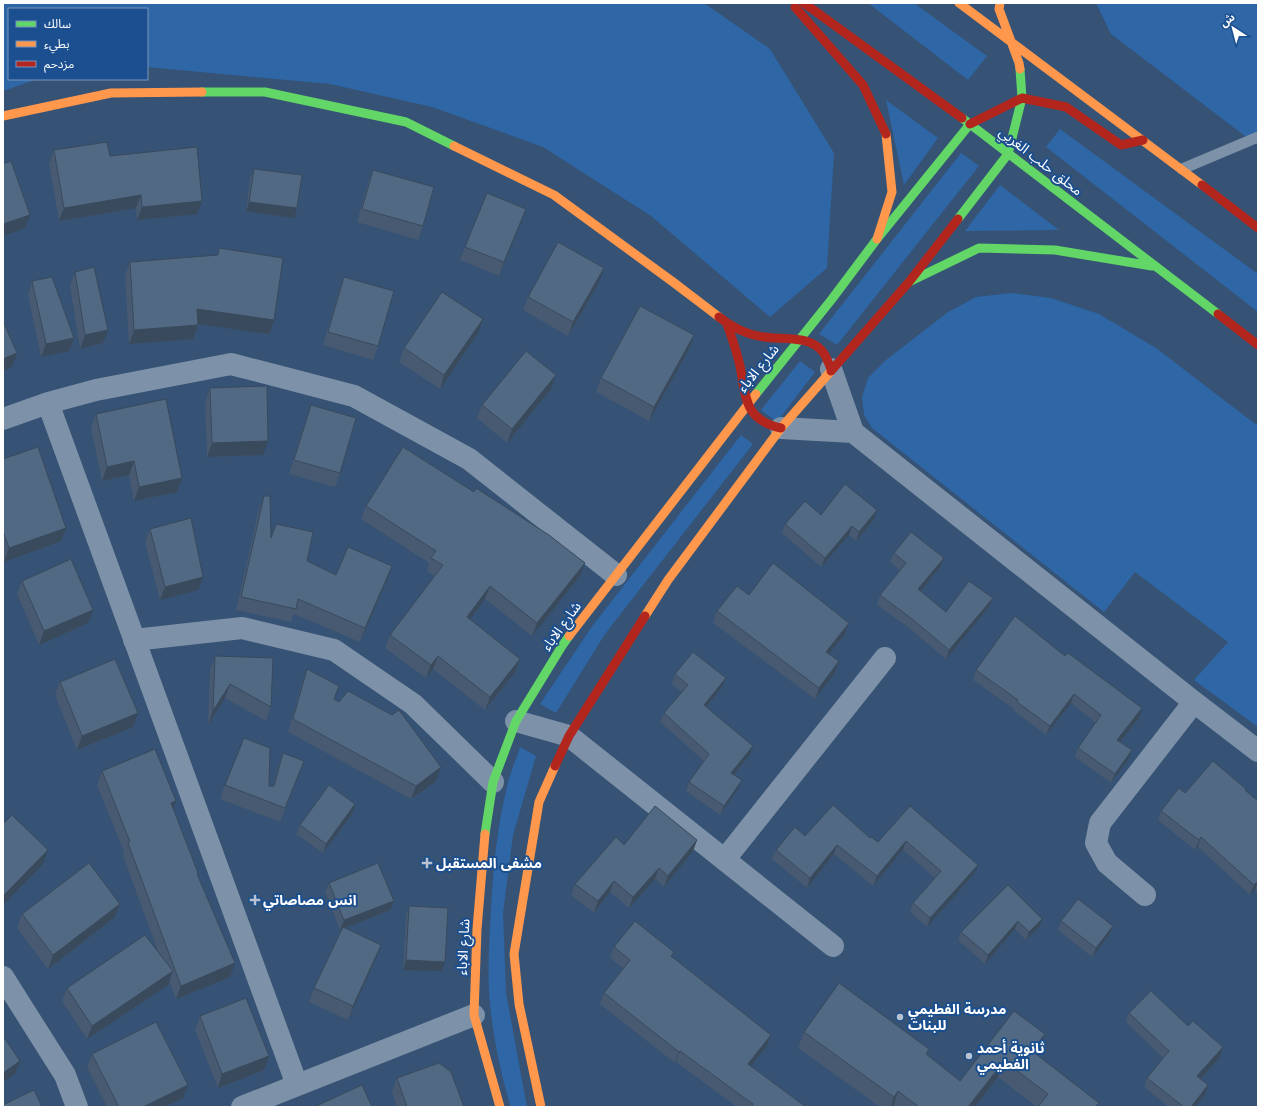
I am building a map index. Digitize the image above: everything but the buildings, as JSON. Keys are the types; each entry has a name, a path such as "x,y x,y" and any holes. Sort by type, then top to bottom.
{"main road":[{"path":"791,3 863,85 886,134 892,192 877,239"},
{"name":"محلق حلب الغربي","path":"804,3 970,124 1258,345"},
{"path":"959,3 1182,169 1258,228"},
{"path":"541,1107 519,1004 514,954 539,802 569,736 668,580 781,428 909,282 1008,154 1022,98 1019,63 999,9 1000,3"},
{"path":"3,116 110,93 265,92 406,122 554,195 673,282 727,324 744,332 762,337 800,339 807,341 820,349 825,355 831,370"},
{"path":"970,124 1022,98 1066,107 1121,145 1143,140"},
{"name":"شارع الاباء","path":"500,1107 474,1015 478,929 485,834 493,782 516,721 562,646 747,405 832,299 877,239 970,124"},
{"path":"909,282 979,248 1055,250 1156,267"},
{"path":"727,324 740,364 747,405 753,414 761,421 770,426 781,428"}],"street":[{"path":"3,419 96,390 231,364 354,396 469,459 616,575"},
{"path":"831,370 853,432 1258,751"},
{"path":"48,404 298,1085"},
{"path":"781,428 853,432"},
{"path":"134,640 242,628 334,650 413,704 493,782"},
{"path":"725,860 885,658"},
{"path":"1145,895 1107,863 1096,843 1100,823 1194,702"},
{"path":"516,721 569,736 833,946"},
{"path":"3,978 65,1075 77,1107"},
{"path":"242,1107 474,1015"}],"lane":[{"path":"1182,169 1258,137"}],"shaded area":[{"path":"3,3 704,3 770,49 834,153 827,268 770,317 651,216 543,147 432,107 330,84 148,67 148,8 8,8 8,80 35,80 3,91"},
{"path":"868,3 914,3 987,56 968,80"},
{"path":"1096,3 1258,3 1258,146 1111,34"},
{"path":"886,100 938,138 904,185"},
{"path":"1060,129 1258,274 1258,312 1046,147"},
{"path":"961,153 979,166 837,345 819,334"},
{"path":"1000,185 1059,230 965,231"},
{"path":"1012,293 1051,298 1099,314 1156,348 1258,426 1258,727 1194,680 1228,642 1135,572 1104,612 872,428 864,415 862,397 868,378 886,360 948,312 976,297"},
{"path":"800,361 815,372 777,422 761,410"},
{"path":"741,435 753,444 605,634 556,713 540,704 593,625"},
{"path":"520,747 536,756 513,835 503,913 506,993 527,1107 511,1107 500,1066 492,1022 489,994 489,952 493,879 498,832 508,782"}],"traffic: fast":[{"path":"958,219 1008,154 1022,98 1020,69"},
{"path":"202,92 265,92 406,122 454,146"},
{"path":"962,118 1218,314"},
{"path":"756,394 832,299 877,239 970,124"},
{"path":"909,282 979,248 1055,250 1152,266"},
{"path":"485,834 493,782 516,721 569,636"}],"traffic: slow":[{"path":"959,3 1202,185"},
{"path":"1000,3 999,9 1020,69"},
{"path":"3,116 111,93 202,92"},
{"path":"877,239 892,192 886,134"},
{"path":"454,146 554,195 719,317"},
{"path":"645,616 668,580 781,428 831,371"},
{"path":"569,636 756,394"},
{"path":"541,1107 519,1004 514,954 539,802 555,766"},
{"path":"485,834 477,929 474,1015 500,1107"}],"traffic: jam":[{"path":"804,3 962,118"},
{"path":"795,7 863,85 886,134"},
{"path":"970,124 1022,98 1066,107 1121,145 1143,140"},
{"path":"1202,185 1258,228"},
{"path":"831,371 909,282 958,219"},
{"path":"1218,314 1258,345"},
{"path":"719,317 734,327 752,334 764,337 797,339 813,344 825,355 831,369"},
{"path":"727,324 740,366 749,406 753,413 760,419 781,428"},
{"path":"555,766 569,736 645,616"}],"place":[{"name":"مشفى المستقبل","path":"427,863"},
{"name":"انس مصاصاتي","path":"255,900"},
{"name":"مدرسة الفطيمي للبنات","path":"900,1017"},
{"name":"ثانوية أحمد الفطيمي","path":"969,1056"}]}
